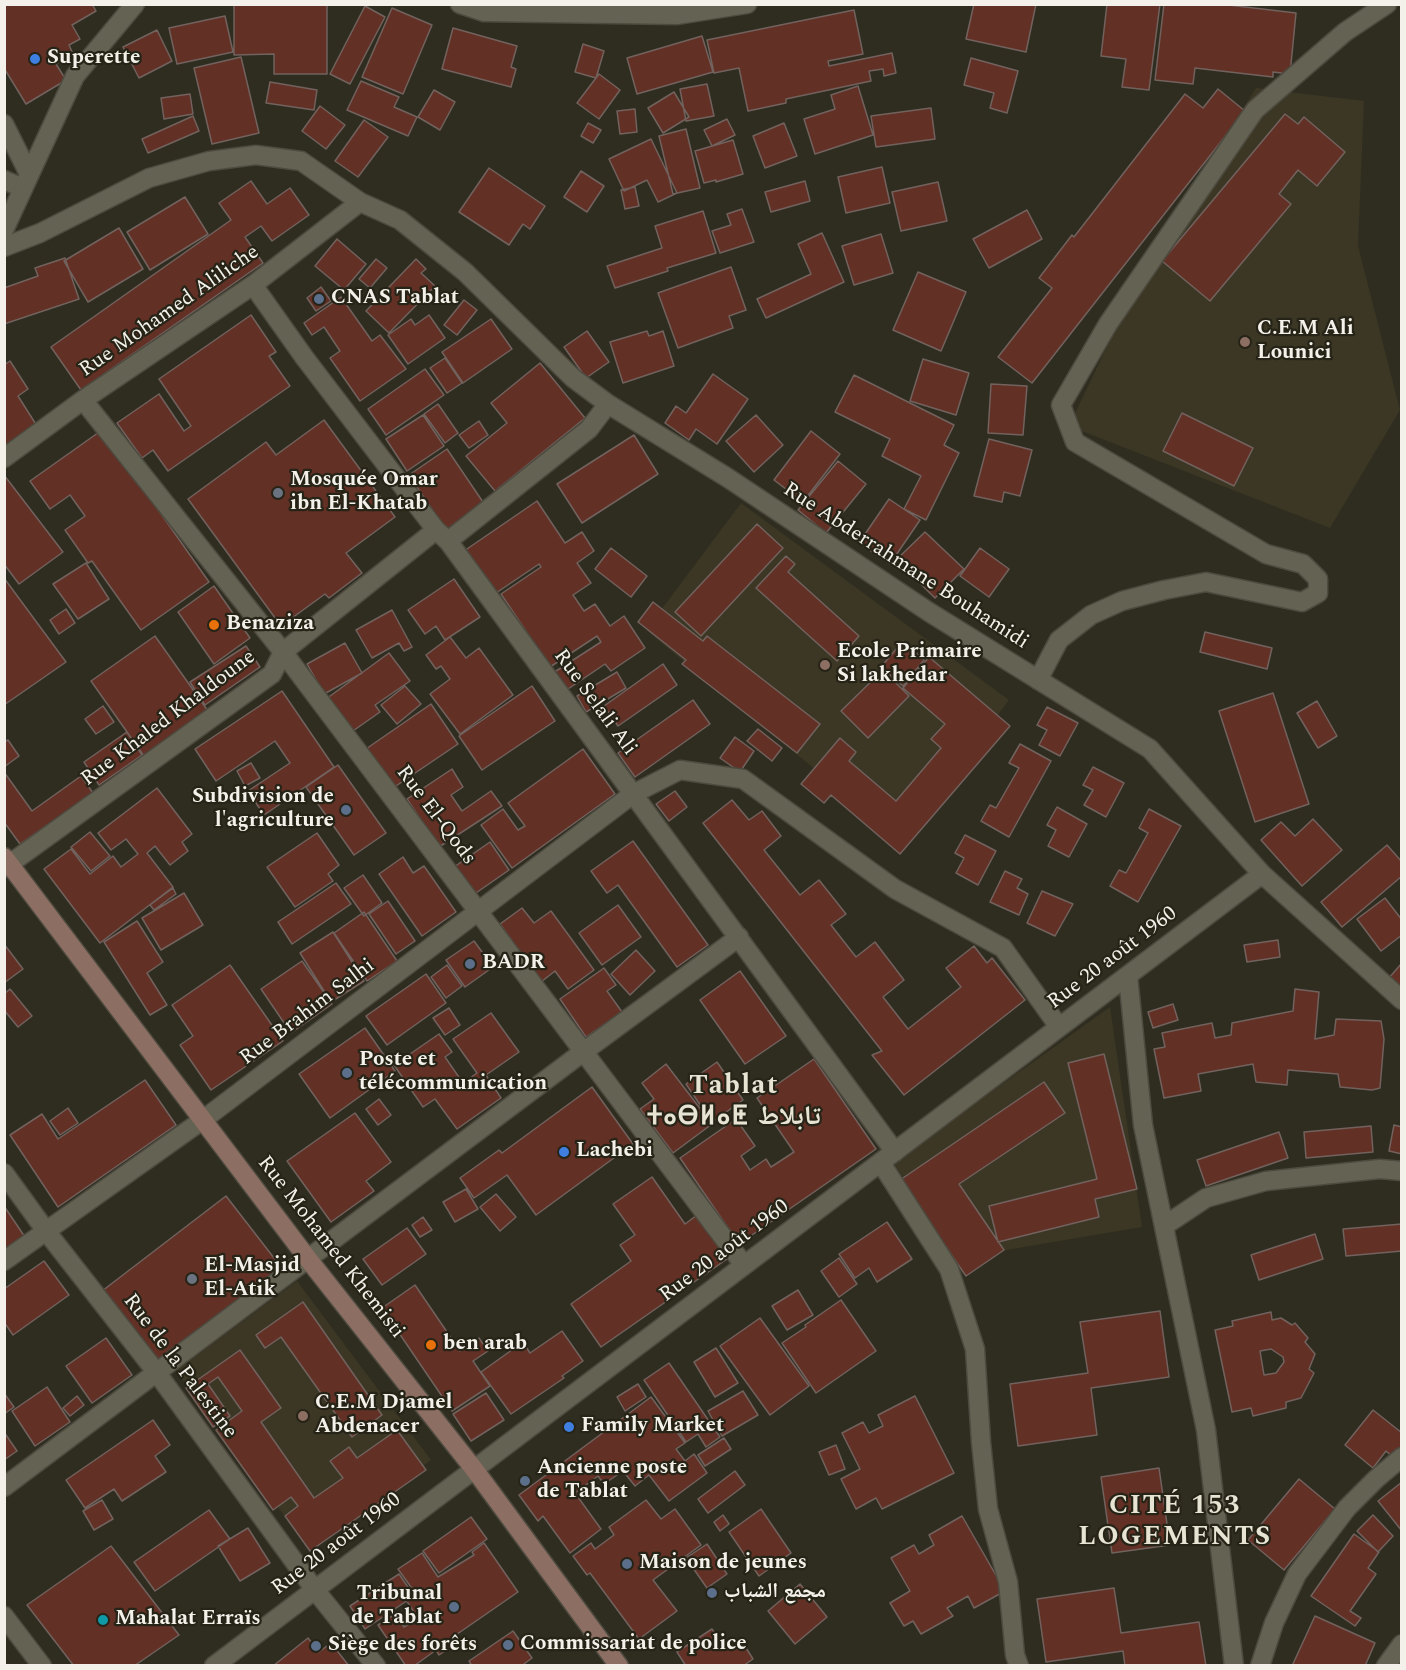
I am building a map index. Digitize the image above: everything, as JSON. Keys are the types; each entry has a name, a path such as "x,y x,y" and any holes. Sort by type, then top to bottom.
{"main road":[{"name":"Rue Mohamed Khemisti","path":"6,863 204,1119 308,1259 474,1469 619,1665"}],"street":[{"path":"4,230 75,76 135,4"},
{"path":"460,4 484,12 677,15 747,4"},
{"path":"1038,680 1059,640 1091,615 1122,601 1206,582 1302,602 1318,593 1318,579 1303,564 1266,554 1075,442 1061,405 1108,324 1255,110 1345,32 1387,4"},
{"path":"4,124 26,181"},
{"path":"4,247 40,232 149,178 209,161 256,155 301,161 360,202"},
{"path":"4,180 26,181"},
{"name":"Rue Abderrahmane Bouhamidi","path":"360,202 400,220 465,272 573,378 608,404 728,478 929,612 1150,749 1262,874 1401,1000"},
{"name":"Rue Mohamed Aliliche","path":"4,458 83,400 252,285 360,202"},
{"name":"Rue Selali Ali","path":"252,285 304,357 442,535 740,937 888,1157 949,1269 975,1349 988,1509 1008,1582 1015,1655 1019,1665"},
{"name":"Rue El-Qods","path":"83,400 282,652 744,1265"},
{"name":"Rue Khaled Khaldoune","path":"6,863 272,674 282,652 589,429 608,404"},
{"name":"Rue Brahim Salhi","path":"4,1261 204,1119 633,794 680,770 743,779 895,889 1003,948 1059,1027"},
{"name":"Rue 20 août 1960","path":"214,1665 1262,874"},
{"path":"4,1487 740,937"},
{"path":"1128,976 1143,1125 1206,1430 1234,1665"},
{"path":"1164,1226 1206,1198 1266,1180 1380,1169 1401,1171"},
{"name":"Rue de la Palestine","path":"4,1173 46,1231 157,1373 315,1590 376,1665"},
{"path":"1260,1665 1274,1623 1298,1574 1347,1508 1401,1457"},
{"path":"4,1616 42,1665"},
{"path":"1386,1665 1401,1644"}],"shaded area":[{"name":"C.E.M Ali Lounici","path":"1256,88 1364,101 1358,246 1400,410 1330,528 1069,426 1142,273"},
{"name":"Ecole Primaire Si lakhedar","path":"741,503 1009,700 903,842 646,630"},
{"path":"1110,1007 1142,1227 959,1258 893,1162"},
{"name":"C.E.M Djamel Abdenacer","path":"297,1281 431,1460 310,1550 176,1371"}],"building":[{"name":"Superette","path":"4,4 92,4 96,11 72,25 80,39 69,45 73,54 56,64 66,80 26,104 4,68"},
{"path":"234,4 327,4 327,74 274,74 274,54 234,55"},
{"path":"974,4 1036,4 1026,52 966,39"},
{"path":"1107,4 1160,4 1149,90 1122,87 1126,59 1101,56"},
{"path":"1164,4 1220,4 1296,13 1290,74 1273,72 1273,77 1195,68 1193,84 1155,80"},
{"path":"365,6 385,17 350,84 330,74"},
{"path":"392,8 432,25 403,94 362,77"},
{"path":"854,10 863,54 828,61 829,66 892,53 896,73 884,76 883,69 869,71 871,81 786,99 786,103 748,111 739,68 714,73 707,40"},
{"path":"225,16 233,52 177,64 169,28"},
{"path":"453,28 517,46 511,67 516,69 511,87 442,69"},
{"path":"157,30 172,61 139,78 123,47"},
{"path":"702,36 713,72 637,94 627,58"},
{"path":"583,44 604,51 596,78 575,72"},
{"path":"241,57 259,133 212,144 194,68"},
{"path":"971,58 1018,71 1007,113 990,108 994,93 964,85"},
{"path":"599,74 620,90 599,119 577,103"},
{"path":"361,81 399,97 394,107 417,117 408,136 347,110"},
{"path":"270,82 317,90 314,110 266,103"},
{"path":"707,84 714,116 686,121 680,89"},
{"path":"858,86 873,135 815,154 804,119 835,109 831,95"},
{"path":"1218,89 1245,111 1032,383 998,357 1052,288 1039,278 1072,235 1074,237 1185,94 1203,108"},
{"path":"434,90 455,102 440,130 418,117"},
{"path":"674,92 689,117 663,133 648,108"},
{"path":"190,94 193,114 164,119 161,98"},
{"path":"320,106 345,125 326,149 302,131"},
{"path":"931,108 935,139 876,147 871,116"},
{"path":"635,109 637,132 620,134 617,111"},
{"path":"1285,114 1298,124 1304,117 1345,152 1317,186 1298,170 1279,194 1291,204 1210,301 1162,261"},
{"path":"193,116 199,131 148,153 142,139"},
{"path":"727,119 735,135 712,146 704,130"},
{"path":"364,120 388,137 358,177 335,161"},
{"path":"588,123 601,130 593,143 581,136"},
{"path":"784,123 797,156 765,168 753,136"},
{"path":"686,129 700,188 673,194 659,136"},
{"path":"651,139 677,193 658,202 647,180 624,191 609,159"},
{"path":"733,140 743,174 704,183 695,151"},
{"path":"882,167 890,203 846,213 838,177"},
{"path":"489,168 545,206 530,229 523,224 509,245 459,212"},
{"path":"581,171 604,186 587,212 564,197"},
{"path":"251,181 267,204 290,188 309,215 272,241 261,226 245,237 263,263 81,390 51,347 231,220 219,203"},
{"path":"805,181 810,201 771,212 765,192"},
{"path":"938,182 947,221 901,231 892,192"},
{"path":"635,187 639,206 625,209 621,190"},
{"path":"185,197 208,234 150,270 127,232"},
{"path":"742,209 754,242 720,253 712,231 731,225 727,214"},
{"path":"1027,210 1042,239 989,268 973,239"},
{"path":"703,211 716,253 667,268 668,271 615,288 607,266 662,248 655,226"},
{"path":"119,228 143,269 88,302 64,261"},
{"path":"822,233 844,282 766,318 757,299 811,274 798,244"},
{"path":"881,234 893,273 854,285 842,246"},
{"path":"337,239 366,264 344,290 315,266"},
{"path":"65,258 79,299 4,324 4,288 38,276 35,268"},
{"path":"376,259 387,268 370,288 359,279"},
{"path":"416,259 426,269 421,273 435,286 389,333 366,311"},
{"path":"731,267 746,310 729,316 733,328 678,348 658,293"},
{"path":"918,272 966,292 941,351 893,330"},
{"name":"CNAS Tablat","path":"321,287 331,301 316,311 307,298"},
{"path":"341,297 372,341 380,335 406,369 360,401 330,358 340,351 324,327 312,335 304,323"},
{"path":"464,300 477,310 457,335 444,325"},
{"path":"251,315 276,352 269,356 290,386 168,471 153,450 142,458 117,423 159,394 184,431 191,426 159,379"},
{"path":"429,315 445,338 408,364 388,335 411,319 415,325"},
{"path":"491,319 512,349 463,383 442,352"},
{"path":"587,331 609,362 586,378 564,347"},
{"path":"647,331 649,336 663,331 674,366 623,383 610,342"},
{"path":"445,358 462,383 447,393 430,368"},
{"path":"923,359 969,373 956,415 910,401"},
{"path":"10,361 28,389 18,396 37,426 4,447 4,365"},
{"path":"540,363 585,418 495,491 466,456 507,423 491,403"},
{"path":"425,369 444,395 386,435 368,409"},
{"path":"713,374 748,399 717,444 696,429 689,440 665,423 676,406 686,413"},
{"path":"854,375 954,425 944,445 959,453 926,520 904,509 921,476 882,456 890,439 835,412"},
{"path":"991,384 1027,386 1023,435 988,433"},
{"path":"438,404 458,433 445,443 424,414"},
{"path":"1182,413 1253,448 1234,486 1163,451"},
{"path":"423,415 444,446 407,471 386,439"},
{"path":"756,415 783,445 754,472 726,441"},
{"name":"Mosquée Omar ibn El-Khatab","path":"324,420 395,517 346,553 362,573 329,598 325,594 281,626 188,499 266,442 276,455"},
{"path":"479,421 488,435 469,448 459,435"},
{"path":"102,430 209,582 141,630 92,561 88,563 65,530 85,516 70,495 50,509 30,481"},
{"path":"811,431 840,454 803,502 774,480"},
{"path":"634,435 658,474 582,523 557,484"},
{"path":"989,439 1032,450 1020,496 1004,492 1002,502 974,496"},
{"path":"447,449 485,505 446,531 409,475"},
{"path":"838,461 866,484 826,533 798,510"},
{"path":"4,475 63,552 19,584 4,564"},
{"path":"889,499 920,520 890,564 859,543"},
{"path":"537,501 565,543 582,532 594,551 577,563 591,583 573,595 584,611 595,604 610,626 624,616 645,648 611,671 605,664 565,691 553,673 601,642 597,636 550,667 501,594 541,567 539,564 493,595 464,551"},
{"path":"757,524 783,548 701,636 675,612"},
{"path":"925,532 964,569 935,598 896,560"},
{"path":"611,548 647,576 631,597 595,569"},
{"path":"980,548 1009,569 989,597 960,576"},
{"path":"786,556 795,564 788,572 859,636 837,661 756,588"},
{"path":"86,563 109,599 78,619 53,584"},
{"path":"4,578 66,662 4,705"},
{"path":"454,579 480,617 445,640 436,626 425,634 408,610"},
{"name":"Benaziza","path":"214,586 250,638 214,664 178,612"},
{"path":"653,602 703,641 707,636 820,724 797,753 682,664 686,660 638,622"},
{"path":"66,609 75,623 59,634 50,620"},
{"path":"392,610 412,647 404,651 399,643 372,658 356,630"},
{"path":"1205,632 1272,648 1267,669 1200,652"},
{"path":"155,636 208,711 144,756 91,681"},
{"path":"450,637 466,658 479,648 513,695 460,734 430,694 450,679 441,666 436,669 426,655"},
{"path":"903,641 924,660 903,686 881,667"},
{"path":"345,643 362,673 324,694 307,664"},
{"path":"246,646 260,667 205,705 190,682"},
{"path":"389,653 410,681 375,705 380,712 350,733 326,699"},
{"path":"929,657 1010,726 900,854 831,795 824,803 801,784 840,738 856,752 849,761 896,801 941,748 931,739 945,724 903,688"},
{"path":"663,664 677,685 618,726 604,706"},
{"path":"883,670 909,696 868,738 841,711"},
{"path":"617,672 626,688 586,712 577,696"},
{"path":"405,686 421,704 397,724 381,705"},
{"path":"532,686 555,721 482,770 459,736"},
{"path":"282,691 334,767 264,815 248,791 290,763 275,741 216,781 195,749"},
{"path":"1273,693 1309,804 1255,822 1219,711"},
{"path":"693,700 710,724 635,777 618,753"},
{"path":"1317,701 1337,736 1318,748 1297,713"},
{"path":"431,704 458,744 390,790 363,751"},
{"path":"103,706 114,722 96,734 85,719"},
{"path":"1047,707 1078,723 1060,756 1039,745 1047,730 1037,725"},
{"path":"758,729 782,748 772,761 747,741"},
{"path":"127,732 142,755 99,785 84,762"},
{"path":"735,737 754,751 740,772 720,758"},
{"path":"8,740 19,756 4,767 4,742"},
{"path":"1020,744 1051,761 1009,837 981,821 990,805 996,808 1019,768 1009,763"},
{"path":"583,749 615,794 512,868 481,825 503,809 518,830 525,826 508,803"},
{"path":"251,763 260,778 245,786 237,771"},
{"name":"Subdivision de l'agriculture","path":"338,765 386,833 354,855 306,787"},
{"path":"1093,767 1124,783 1106,817 1084,805 1093,790 1083,785"},
{"path":"452,769 463,787 451,795 462,811 491,791 502,806 439,847 407,799"},
{"path":"4,772 32,811 81,776 93,793 20,844 4,822"},
{"path":"157,788 192,834 182,842 188,851 170,865 155,846 147,853 173,887 100,943 44,869 71,849 90,874 113,856 121,867 138,854 126,839 111,850 98,833"},
{"path":"675,791 687,807 669,821 656,804"},
{"path":"732,800 749,820 762,811 781,836 764,850 800,895 819,880 846,914 831,925 856,957 875,942 904,980 883,997 908,1029 961,987 946,968 974,946 987,963 992,958 1025,1000 904,1095 872,1055 882,1051 703,823"},
{"path":"1057,807 1087,824 1069,857 1048,846 1056,830 1047,825"},
{"path":"1149,809 1181,826 1138,902 1110,886 1119,870 1126,873 1148,833 1139,828"},
{"path":"1313,819 1342,850 1302,886 1261,840 1281,822 1295,836"},
{"path":"90,832 110,856 91,871 71,847"},
{"path":"317,833 339,865 328,874 333,881 295,907 267,867"},
{"path":"965,835 996,851 978,885 956,873 964,858 955,853"},
{"path":"633,841 708,945 677,967 618,885 607,893 591,871"},
{"path":"490,842 509,870 473,895 454,867"},
{"path":"1387,845 1402,862 1402,876 1342,927 1321,902"},
{"path":"403,857 413,873 424,866 456,912 422,936 379,874"},
{"path":"1005,871 1022,879 1017,888 1028,894 1019,915 990,902"},
{"path":"363,875 382,903 364,916 344,888"},
{"path":"336,883 351,904 292,944 278,922"},
{"path":"173,888 176,894 154,910 150,905"},
{"path":"1042,891 1073,904 1055,936 1027,923"},
{"path":"184,893 203,925 161,950 142,918"},
{"path":"1385,898 1402,920 1402,935 1381,951 1357,919"},
{"path":"388,901 415,941 396,954 369,914"},
{"path":"618,905 641,937 602,965 579,933"},
{"path":"522,908 534,923 551,911 594,970 568,989 555,971 541,982 500,924"},
{"path":"364,912 397,961 367,981 334,933"},
{"path":"137,921 163,962 147,973 167,1005 150,1015 104,942"},
{"path":"333,932 364,981 331,1002 300,953"},
{"path":"1278,940 1280,957 1247,962 1244,945"},
{"name":"BADR","path":"474,941 493,967 465,987 446,960"},
{"path":"4,944 23,969 4,983"},
{"path":"636,950 655,971 630,995 611,974"},
{"path":"302,961 332,1004 291,1033 261,989"},
{"path":"1402,963 1402,990 1388,979"},
{"path":"230,965 283,1041 211,1090 180,1045 193,1036 172,1005"},
{"path":"447,965 462,986 446,998 431,977"},
{"path":"604,968 616,985 607,991 622,1012 586,1037 560,999"},
{"path":"740,971 786,1036 745,1064 700,1000"},
{"path":"426,974 446,1003 387,1045 366,1016"},
{"path":"10,989 32,1016 18,1027 4,1010 4,994"},
{"path":"1295,989 1319,992 1315,1039 1334,1035 1336,1019 1381,1021 1384,1039 1380,1088 1372,1090 1340,1087 1338,1074 1288,1070 1287,1085 1256,1082 1253,1064 1198,1074 1201,1091 1164,1098 1154,1049 1165,1047 1162,1033 1212,1023 1215,1038 1231,1035 1232,1023 1293,1011"},
{"path":"1173,1004 1178,1020 1153,1028 1148,1012"},
{"path":"449,1008 460,1025 445,1035 433,1018"},
{"path":"491,1013 519,1052 486,1075 501,1098 457,1129 435,1099 423,1107 394,1065 439,1034 452,1052 445,1057 463,1083 477,1073 453,1039"},
{"name":"Poste et télécommunication","path":"365,1028 395,1071 330,1118 299,1074"},
{"path":"1104,1054 1137,1189 1095,1199 1099,1217 998,1242 989,1206 1097,1179 1068,1063"},
{"path":"814,1059 876,1149 739,1244 680,1158 736,1119 755,1146 741,1156 750,1170 766,1159 771,1167 794,1152 757,1098"},
{"path":"717,1062 743,1100 715,1120 708,1110 705,1112 686,1084"},
{"path":"666,1064 712,1124 673,1153 640,1109 654,1099 642,1083"},
{"path":"145,1080 176,1125 58,1207 10,1135 42,1114 58,1139"},
{"path":"1044,1082 1065,1113 959,1184 1004,1250 966,1276 900,1180"},
{"name":"Lachebi","path":"592,1087 633,1144 536,1215 507,1175 474,1198 460,1178 499,1150 502,1153"},
{"path":"379,1099 391,1115 378,1125 366,1109"},
{"path":"68,1108 78,1123 60,1135 50,1121"},
{"path":"355,1113 391,1162 366,1181 374,1191 331,1222 287,1161"},
{"path":"1394,1125 1402,1127 1402,1154 1389,1151"},
{"path":"1371,1126 1373,1152 1306,1158 1304,1132"},
{"path":"1279,1132 1288,1158 1206,1186 1197,1160"},
{"path":"652,1177 685,1224 697,1215 727,1259 601,1347 571,1304 631,1261 620,1245 635,1235 613,1204"},
{"path":"466,1189 478,1209 455,1222 443,1202"},
{"path":"496,1194 516,1217 500,1231 480,1207"},
{"name":"El-Masjid El-Atik","path":"226,1196 281,1267 158,1363 102,1291"},
{"path":"4,1206 25,1237 4,1251"},
{"path":"423,1217 432,1230 420,1237 412,1225"},
{"path":"887,1222 912,1259 877,1282 869,1268 855,1278 839,1254"},
{"path":"1402,1224 1402,1251 1346,1256 1343,1229"},
{"path":"407,1228 426,1254 382,1285 363,1259"},
{"path":"1315,1234 1323,1259 1259,1280 1251,1255"},
{"path":"839,1258 857,1284 839,1297 821,1271"},
{"path":"44,1261 69,1295 13,1335 4,1322 4,1289"},
{"name":"ben arab","path":"415,1285 460,1351 479,1338 488,1351 473,1361 490,1386 452,1411 382,1308"},
{"path":"798,1290 813,1315 787,1330 772,1306"},
{"path":"841,1300 876,1351 816,1393 782,1343"},
{"path":"303,1302 382,1415 352,1437 281,1337 265,1348 256,1335"},
{"path":"1160,1311 1169,1377 1091,1388 1097,1435 1018,1446 1010,1384 1088,1373 1080,1322"},
{"path":"1271,1312 1272,1320 1281,1318 1292,1325 1295,1323 1308,1338 1305,1342 1315,1354 1309,1369 1314,1373 1301,1398 1286,1402 1286,1408 1253,1416 1251,1408 1232,1412 1215,1330 1233,1326 1232,1321","holes":["1271,1349 1283,1357 1284,1362 1276,1373 1264,1375 1260,1351"]},
{"path":"760,1318 809,1386 770,1415 720,1346"},
{"path":"562,1331 583,1361 562,1376 564,1378 511,1414 481,1372 523,1342 530,1353"},
{"path":"106,1338 132,1375 92,1403 66,1366"},
{"path":"716,1348 738,1383 715,1397 694,1362"},
{"path":"240,1350 281,1408 261,1422 314,1498 343,1478 330,1461 349,1447 357,1458 397,1430 426,1470 310,1551 285,1516 298,1506 291,1497 273,1510 216,1430 242,1411 218,1377 208,1384 230,1416 213,1427 186,1388"},
{"path":"669,1363 720,1437 706,1447 698,1434 686,1442 644,1380"},
{"path":"638,1384 646,1397 625,1411 617,1397"},
{"path":"47,1387 70,1422 35,1446 12,1411"},
{"path":"743,1391 758,1415 722,1436 708,1411"},
{"path":"4,1393 14,1407 4,1414"},
{"path":"486,1393 504,1420 471,1441 453,1414"},
{"path":"77,1396 84,1405 70,1416 63,1408"},
{"path":"915,1396 954,1473 882,1509 876,1498 856,1509 841,1479 860,1469 842,1433 863,1422 869,1433 883,1426 878,1415"},
{"path":"651,1397 685,1443 676,1449 685,1461 694,1454 707,1473 669,1501 649,1475 635,1486 623,1471 604,1484 598,1476 575,1493 601,1529 570,1553 543,1516 538,1521 519,1495"},
{"path":"1373,1410 1402,1433 1402,1449 1394,1458 1386,1451 1373,1468 1345,1445"},
{"path":"153,1420 170,1445 155,1456 166,1472 122,1501 114,1489 85,1508 66,1480"},
{"path":"4,1432 17,1451 4,1460"},
{"path":"724,1438 731,1449 705,1466 698,1455"},
{"path":"836,1445 845,1469 829,1475 819,1452"},
{"path":"1159,1468 1170,1545 1112,1553 1101,1477"},
{"path":"735,1471 745,1485 708,1513 698,1499"},
{"path":"1299,1479 1335,1509 1284,1570 1248,1540"},
{"path":"1402,1482 1402,1531 1378,1501"},
{"path":"102,1500 113,1519 94,1530 83,1511"},
{"name":"Maison de jeunes","path":"646,1500 661,1519 675,1509 701,1545 653,1580 677,1611 639,1639 590,1573 587,1575 573,1556 591,1543 595,1549 614,1535 609,1527"},
{"path":"761,1509 791,1553 759,1576 729,1532"},
{"path":"209,1510 230,1539 155,1591 134,1562"},
{"path":"723,1515 729,1524 720,1531 714,1522"},
{"path":"1373,1515 1393,1536 1378,1552 1357,1531"},
{"path":"962,1516 1005,1591 974,1608 968,1596 947,1608 953,1616 921,1634 913,1621 904,1626 890,1603 910,1591 891,1558 914,1545 919,1554 934,1545 929,1535"},
{"path":"471,1517 487,1539 439,1573 423,1551"},
{"path":"248,1528 270,1563 240,1581 218,1546"},
{"path":"1354,1534 1379,1552 1368,1568 1376,1574 1350,1611 1361,1618 1355,1626 1311,1596"},
{"name":"Tribunal de Tablat","path":"484,1543 518,1592 450,1639 454,1645 439,1655 436,1650 414,1666 406,1666 378,1625 395,1614 404,1627 418,1618 406,1600 416,1594 398,1569 422,1553 438,1577 474,1555 472,1552"},
{"path":"707,1544 727,1574 707,1588 686,1558"},
{"name":"Mahalat Erraïs","path":"111,1546 179,1635 134,1666 74,1666 27,1605"},
{"path":"399,1574 414,1596 365,1629 350,1606"},
{"path":"800,1584 827,1617 795,1644 768,1611"},
{"path":"1114,1588 1121,1633 1199,1622 1206,1666 1125,1666 1123,1651 1046,1662 1037,1599"},
{"path":"1315,1616 1375,1643 1365,1666 1292,1666"},
{"path":"712,1629 726,1650 741,1640 753,1659 743,1666 686,1666 677,1652"},
{"name":"Commissariat de police","path":"513,1631 532,1658 524,1664 525,1666 472,1666 469,1661"},
{"path":"308,1638 319,1652 331,1643 349,1666 273,1666"}],"place":[{"name":"Superette","path":"35,59"},
{"name":"CNAS Tablat","path":"319,299"},
{"name":"C.E.M Ali Lounici","path":"1245,342"},
{"name":"Mosquée Omar ibn El-Khatab","path":"278,493"},
{"name":"Benaziza","path":"214,625"},
{"name":"Ecole Primaire Si lakhedar","path":"825,665"},
{"name":"Subdivision de l'agriculture","path":"346,810"},
{"name":"BADR","path":"470,964"},
{"name":"Poste et télécommunication","path":"347,1073"},
{"name":"Lachebi","path":"564,1152"},
{"name":"El-Masjid El-Atik","path":"192,1279"},
{"name":"ben arab","path":"431,1345"},
{"name":"C.E.M Djamel Abdenacer","path":"303,1416"},
{"name":"Family Market","path":"569,1427"},
{"name":"Ancienne poste de Tablat","path":"525,1481"},
{"name":"Maison de jeunes","path":"627,1564"},
{"name":"مجمع الشباب","path":"712,1593"},
{"name":"Tribunal de Tablat","path":"454,1607"},
{"name":"Mahalat Erraïs","path":"103,1620"},
{"name":"Commissariat de police","path":"508,1645"},
{"name":"Siège des forêts","path":"316,1646"}],"district":[{"name":"Tablat ⵜⴰⴱⵍⴰⵟ تابلاط","path":"734,1104"},
{"name":"CITÉ 153 LOGEMENTS","path":"1175,1524"}]}
